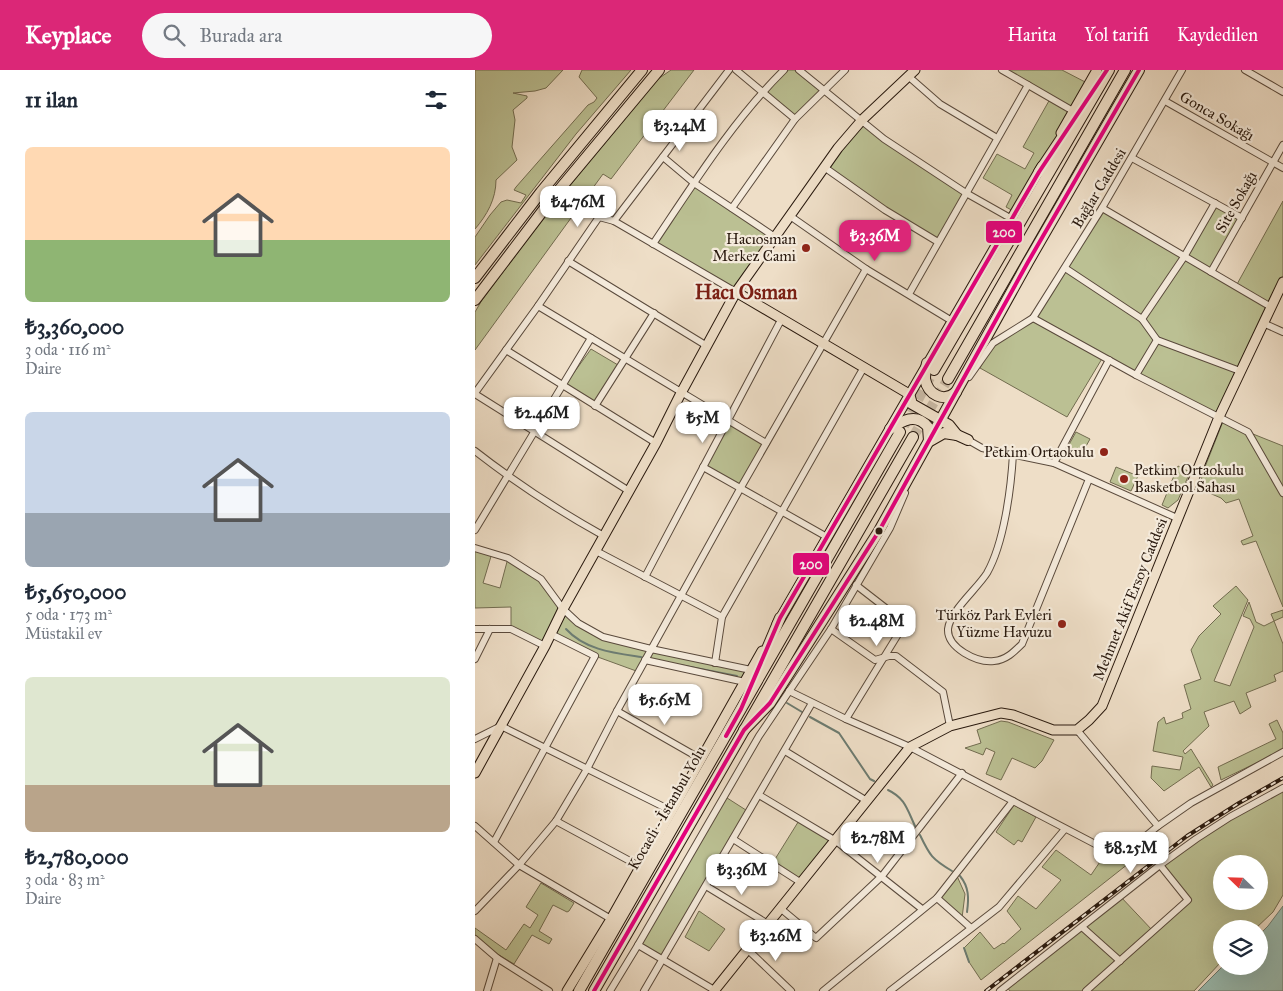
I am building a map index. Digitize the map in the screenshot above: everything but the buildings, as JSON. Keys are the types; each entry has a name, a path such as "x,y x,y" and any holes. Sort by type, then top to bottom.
{"highway":[{"path":"475,278 541,192 642,70"},
{"path":"475,300 554,196 659,70"},
{"path":"1039,172 1108,70"},
{"path":"959,389 951,396 941,397 930,391 925,380 931,366 1108,70"},
{"path":"948,379 1125,70"},
{"path":"744,730 770,703 792,671 879,531 929,442 953,408 959,389 1028,262 1139,70"},
{"path":"909,394 912,404 946,418 968,440"},
{"path":"890,429 902,421 914,418 928,427 929,442"},
{"path":"946,418 957,435"},
{"name":"Kocaeli - İstanbul Yolu","path":"579,991 901,432"},
{"path":"929,442 945,433 957,435 968,440"},
{"path":"594,991 913,437"},
{"path":"741,709 780,618"}],"main road":[{"path":"567,991 641,867 780,618 909,394 931,366 952,321 1097,70"},
{"path":"475,773 545,646 563,609 656,443 736,292 838,148 862,120 912,73"},
{"name":"Mehmet Akif Ersoy Caddesi","path":"1077,730 1102,706 1219,417 1283,282"},
{"path":"736,292 909,394"},
{"path":"715,991 800,882 836,841 911,747 950,726 1001,713 1013,715 1053,730 1077,730"}],"street":[{"path":"614,221 729,70"},
{"path":"736,70 795,119"},
{"path":"653,244 694,182 763,92 784,70"},
{"path":"799,70 884,139 966,193 1012,219"},
{"path":"732,208 795,119 845,70"},
{"path":"1002,70 1073,111"},
{"name":"Bağlar Caddesi","path":"1033,318 1102,208 1182,70"},
{"path":"1245,70 1257,73 1283,92"},
{"path":"912,73 940,104 997,138"},
{"path":"909,294 1027,85"},
{"name":"Gonca Sokağı","path":"1165,101 1283,168"},
{"name":"Site Sokağı","path":"1211,272 1283,145"},
{"path":"663,157 694,182 775,237"},
{"path":"1132,158 1242,218"},
{"path":"824,167 885,210 938,242"},
{"path":"1142,319 1184,256 1215,203"},
{"path":"1102,208 1271,307"},
{"path":"790,216 866,269 952,321"},
{"path":"629,490 475,394 599,217 614,221 736,292"},
{"path":"568,261 707,346"},
{"path":"1065,268 1142,319 1157,340 1240,371"},
{"path":"475,911 519,865 556,821 587,769 740,489 866,269"},
{"path":"538,306 766,443"},
{"path":"595,406 654,313"},
{"path":"959,389 993,343 1033,318 1136,375 1248,432 1283,493"},
{"path":"645,577 781,320"},
{"path":"1263,323 1283,332"},
{"path":"475,530 591,338"},
{"path":"1136,375 1157,340"},
{"path":"506,350 656,443"},
{"path":"1055,463 1109,360"},
{"path":"715,662 722,617 864,367"},
{"path":"968,440 982,448 1055,463 1177,518"},
{"path":"475,452 570,518 604,536"},
{"path":"1013,454 1005,518 992,561 983,578 949,623 948,632 951,640 957,647 973,657 994,661 1013,653 1022,644 1089,479"},
{"path":"610,991 759,736 831,629 890,528 916,464"},
{"path":"703,467 827,537"},
{"path":"475,548 509,558 541,579 563,609 578,623 603,637 751,670"},
{"path":"596,551 722,617"},
{"path":"846,719 905,623 856,585"},
{"path":"475,629 511,629 545,646"},
{"path":"475,659 490,629"},
{"path":"831,629 875,660 897,656 943,692 950,726"},
{"path":"494,842 595,656 551,634"},
{"path":"645,660 745,682"},
{"path":"789,691 846,719 911,747 1120,857 1158,826 1191,803 1283,752"},
{"path":"644,991 812,703"},
{"path":"617,711 701,759"},
{"path":"475,739 501,726 672,811"},
{"path":"1077,730 1158,826"},
{"path":"785,751 867,801"},
{"path":"780,908 816,938 882,876 962,773"},
{"path":"1000,991 1008,988 1082,926 1160,865 1230,817 1283,788"},
{"path":"759,795 836,841 922,910"},
{"path":"823,991 937,898 1013,801"},
{"path":"556,821 641,867"},
{"path":"475,826 519,865 611,919"},
{"path":"890,991 999,907 1065,829"},
{"path":"733,839 800,882"},
{"path":"1086,991 1188,900 1160,865"},
{"path":"706,886 768,924"},
{"path":"937,898 971,928"},
{"path":"1082,926 1120,961"},
{"path":"475,939 497,958 549,991"},
{"path":"638,945 715,991"},
{"path":"747,949 791,991"},
{"path":"487,991 497,958"}],"green space":[{"path":"475,70 563,70 546,88 513,93 527,96 513,110 515,120 512,147 517,160 496,180 496,187 490,206 475,229"},
{"path":"582,70 631,70 576,134 475,265 475,237 490,215 501,202 507,200 521,203 526,195 514,190 516,187 588,105 597,98 579,77"},
{"path":"671,70 694,70 611,179 603,174 475,350 475,312 482,300 549,211 658,79"},
{"path":"784,70 799,70 824,91 795,119 762,92"},
{"path":"1002,70 1062,70 1089,84 1015,212 1006,207 1012,195 983,178 997,154 1025,169 1034,153 1023,147 1050,99"},
{"path":"862,120 966,193 938,242 824,167"},
{"path":"694,183 775,237 736,292 653,244"},
{"path":"1283,201 1283,282 1219,417 1103,357 1067,417 980,368 993,343 1034,318 1102,208 1184,256 1215,203 1242,218 1211,272 1236,286"},
{"path":"591,349 618,365 595,402 565,385"},
{"path":"1224,419 1248,432 1283,446 1283,607 1256,541 1243,545 1241,541 1253,536 1239,499 1226,503 1221,498 1207,492 1201,477"},
{"path":"728,420 766,443 740,489 703,467"},
{"path":"1076,432 1090,439 1080,457 1066,450"},
{"path":"1178,466 1190,472 1178,500 1168,508 1162,505"},
{"name":"Petkim Ortaokulu Basketbol Sahası","path":"1116,467 1138,476 1131,491 1110,482"},
{"path":"475,548 492,553 483,583 500,588 508,558 541,579 563,609 603,637 751,670 745,682 646,660 639,672 595,656 551,634 545,646 511,629 511,607 475,608"},
{"path":"1236,586 1248,600 1214,681 1230,686 1254,627 1250,619 1243,616 1249,602 1256,622 1264,626 1274,621 1283,644 1283,671 1274,675 1276,681 1246,693 1251,707 1240,714 1234,701 1204,712 1209,726 1183,751 1185,754 1191,749 1213,785 1211,787 1199,767 1164,791 1151,778 1152,766 1180,770 1183,757 1153,751 1158,722 1164,717 1166,724 1183,718 1182,713 1191,709 1184,685 1201,679 1191,650 1199,636 1221,614 1213,606"},
{"path":"1283,610 1283,617 1274,621 1271,614"},
{"path":"1277,720 1283,733 1283,750 1221,780 1218,767 1276,739 1269,724"},
{"path":"1001,721 1054,740 1042,761 1035,768 1012,758 1001,780 986,774 995,752 986,748 983,755 965,748 981,743 977,730"},
{"path":"1283,788 1283,895 1273,912 1265,920 1213,920 1213,971 1194,991 1010,991 1006,986 1120,896 1153,931 1188,900 1160,865 1196,839"},
{"path":"724,796 749,812 663,959 638,945"},
{"path":"1014,805 1036,817 1022,842 1018,840 1014,845 996,832"},
{"path":"800,819 836,841 800,882 772,864"},
{"path":"1056,850 1091,875 1108,850 1120,857 1133,860 981,980 969,962 964,948 980,932 994,949 1004,944 1021,929 1007,911 1018,896 1036,909 1061,880 1042,867"},
{"path":"957,876 965,894 962,918 939,898"},
{"path":"541,883 574,903 567,912 553,905 539,931 552,939 549,944 532,935 514,964 497,954 475,936 475,928 506,950 524,924 530,928 538,915 526,907"},
{"path":"699,911 725,929 709,951 685,937"}],"water":[{"path":"1283,906 1283,991 1198,991 1214,975 1268,975 1268,926"}],"waterway":[{"path":"566,629 582,642 591,646 610,652 641,657"},
{"path":"680,665 737,676"},
{"path":"787,703 802,712"},
{"path":"810,717 839,733 870,779 874,781"},
{"path":"888,790 902,800 915,826"},
{"path":"920,835 932,856 952,871"},
{"path":"960,876 968,893 967,912"},
{"path":"964,948 969,962"}],"tunnel":[{"path":"904,426 934,370"},
{"path":"913,437 948,379"}],"railway":[{"path":"986,991 1187,836 1283,778"}],"transit line":[{"name":"200","path":"726,736 741,709 780,618 1039,172 1107,70"},
{"name":"200","path":"594,991 744,730 770,703 879,531 1028,262 1139,70"}],"place":[{"name":"Hacıosman Merkez Cami","path":"806,248"},
{"name":"Petkim Ortaokulu","path":"1104,452"},
{"name":"Petkim Ortaokulu Basketbol Sahası","path":"1124,479"},
{"name":"Türköz Park Evleri Yüzme Havuzu","path":"1062,624"}],"district":[{"name":"Hacı Osman","path":"746,292"}]}
